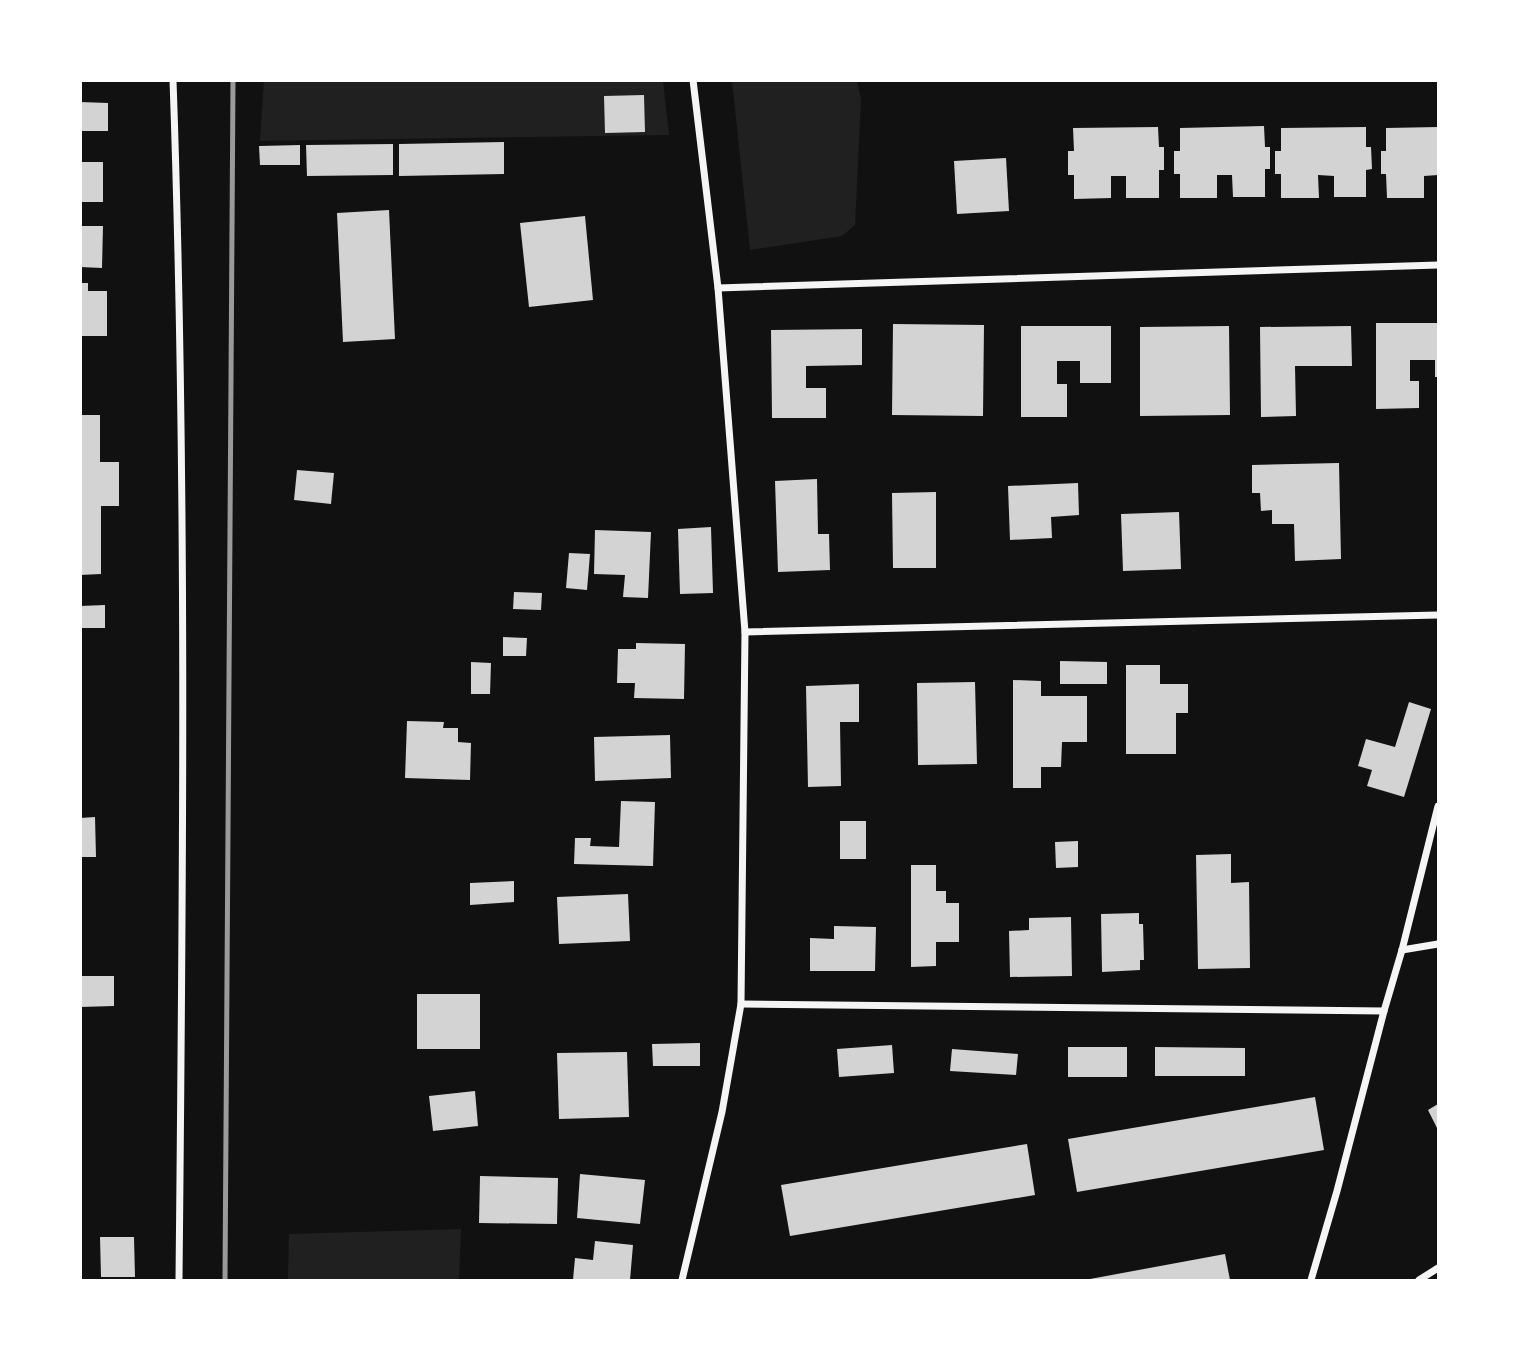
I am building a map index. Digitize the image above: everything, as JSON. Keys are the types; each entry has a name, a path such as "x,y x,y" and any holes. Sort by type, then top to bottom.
{"street":[{"path":"173,80 178,215 183,655 179,1280"},
{"path":"682,1280 722,1112 741,1004 745,632 718,288 693,80"},
{"path":"718,288 1438,265"},
{"path":"745,632 1438,615"},
{"path":"1311,1280 1402,950 1438,806"},
{"path":"1402,950 1438,944"},
{"path":"741,1004 1384,1011"},
{"path":"1419,1280 1438,1269"}],"shaded area":[{"path":"264,80 663,81 669,135 260,141"},
{"path":"732,81 857,81 861,99 855,225 842,236 750,250"},
{"path":"461,1229 459,1280 288,1280 289,1234"}],"building":[{"path":"644,95 645,132 605,133 604,96"},
{"path":"80,102 108,103 108,131 80,131"},
{"path":"1264,126 1265,147 1270,147 1270,169 1265,169 1265,197 1233,197 1232,175 1217,175 1217,198 1180,198 1180,174 1174,174 1174,151 1180,151 1180,128"},
{"path":"1158,127 1159,147 1164,147 1164,170 1159,170 1159,198 1126,198 1126,176 1111,176 1111,198 1074,199 1074,175 1068,175 1068,151 1074,151 1073,128"},
{"path":"1366,127 1366,147 1371,147 1372,169 1366,170 1366,197 1334,197 1334,176 1318,175 1319,198 1281,198 1281,174 1275,174 1275,151 1281,151 1281,128"},
{"path":"1438,127 1438,175 1424,176 1424,198 1387,198 1386,174 1381,174 1381,151 1386,151 1386,128"},
{"path":"504,142 504,174 399,176 399,144"},
{"path":"393,144 393,175 307,176 306,145"},
{"path":"300,145 300,165 260,165 259,146"},
{"path":"1006,158 1009,211 957,214 954,161"},
{"path":"81,162 103,162 103,202 80,202"},
{"path":"389,210 395,339 343,342 337,213"},
{"path":"585,216 593,300 529,307 520,223"},
{"path":"80,226 103,226 102,268 80,267"},
{"path":"80,283 88,283 88,291 107,291 107,336 80,336"},
{"path":"1376,323 1438,323 1438,377 1435,377 1435,360 1410,360 1410,381 1419,381 1419,408 1376,409"},
{"path":"893,324 984,325 983,416 892,415"},
{"path":"1021,326 1111,326 1111,383 1080,383 1080,361 1057,361 1057,384 1067,384 1067,417 1021,417"},
{"path":"1229,326 1230,415 1140,416 1140,327"},
{"path":"1351,326 1352,366 1295,366 1296,416 1261,417 1260,327"},
{"path":"862,329 862,365 806,366 806,388 826,388 826,418 772,418 771,330"},
{"path":"80,415 100,415 100,462 119,462 119,506 101,506 101,574 80,575"},
{"path":"1339,463 1341,559 1295,561 1294,524 1272,524 1272,510 1261,511 1260,493 1252,493 1252,465"},
{"path":"297,470 334,473 331,504 294,500"},
{"path":"817,479 818,534 829,534 830,570 778,572 775,481"},
{"path":"1078,483 1079,515 1051,517 1052,538 1010,540 1008,486"},
{"path":"936,492 936,568 893,568 892,493"},
{"path":"1179,512 1181,569 1123,571 1121,514"},
{"path":"711,527 713,593 680,594 678,529"},
{"path":"595,530 651,532 648,598 623,597 625,575 594,574"},
{"path":"569,553 590,554 587,590 566,588"},
{"path":"514,592 542,593 541,610 513,609"},
{"path":"105,605 105,628 80,628 80,606"},
{"path":"503,637 527,638 526,656 503,656"},
{"path":"636,643 685,644 684,699 634,698 635,683 617,683 618,649 636,649"},
{"path":"1060,661 1107,662 1107,684 1060,684"},
{"path":"471,662 491,663 490,694 471,694"},
{"path":"1126,665 1160,665 1160,684 1188,684 1188,713 1176,713 1176,754 1126,754"},
{"path":"1013,680 1041,681 1041,696 1087,696 1087,742 1062,742 1061,767 1041,767 1041,788 1013,788"},
{"path":"975,682 977,764 918,765 917,683"},
{"path":"859,684 859,722 840,722 841,786 808,787 806,686"},
{"path":"1409,702 1431,709 1404,797 1367,786 1372,770 1358,766 1366,739 1395,747"},
{"path":"407,721 444,722 443,728 458,728 458,742 471,743 470,780 405,778"},
{"path":"670,735 671,778 595,781 594,737"},
{"path":"621,801 655,802 653,866 574,864 575,838 591,838 590,846 619,847"},
{"path":"95,817 96,857 80,857 80,818"},
{"path":"840,821 866,821 866,859 840,859"},
{"path":"1078,841 1078,867 1056,868 1055,842"},
{"path":"1231,854 1231,883 1249,882 1250,968 1198,969 1196,855"},
{"path":"911,865 936,865 936,891 946,891 946,903 959,903 959,942 936,942 936,966 911,967"},
{"path":"514,881 514,902 470,905 470,883"},
{"path":"628,894 630,941 559,944 557,897"},
{"path":"1139,913 1139,924 1143,924 1144,960 1140,960 1140,970 1102,972 1101,914"},
{"path":"1071,917 1072,976 1010,977 1009,931 1029,930 1029,918"},
{"path":"834,926 876,927 875,971 810,971 810,938 834,939"},
{"path":"80,976 114,976 114,1006 80,1007"},
{"path":"417,994 480,994 480,1049 417,1049"},
{"path":"700,1043 700,1066 653,1066 652,1044"},
{"path":"892,1045 894,1073 839,1077 837,1049"},
{"path":"1068,1047 1127,1047 1127,1077 1068,1077"},
{"path":"1155,1047 1245,1048 1245,1076 1155,1076"},
{"path":"952,1049 1018,1054 1016,1075 950,1071"},
{"path":"627,1052 629,1117 559,1119 557,1053"},
{"path":"475,1091 478,1126 433,1131 429,1096"},
{"path":"1315,1097 1324,1150 1077,1192 1068,1139"},
{"path":"1438,1104 1438,1130 1428,1110"},
{"path":"1027,1144 1035,1195 790,1236 781,1185"},
{"path":"580,1174 645,1180 640,1224 577,1218"},
{"path":"480,1176 558,1178 557,1224 479,1223"},
{"path":"100,1237 134,1237 135,1277 101,1277"},
{"path":"595,1241 633,1245 630,1280 573,1280 575,1258 593,1260"},
{"path":"1225,1254 1230,1280 1090,1280 1090,1279"}],"railway":[{"path":"225,1280 233,80"}]}
